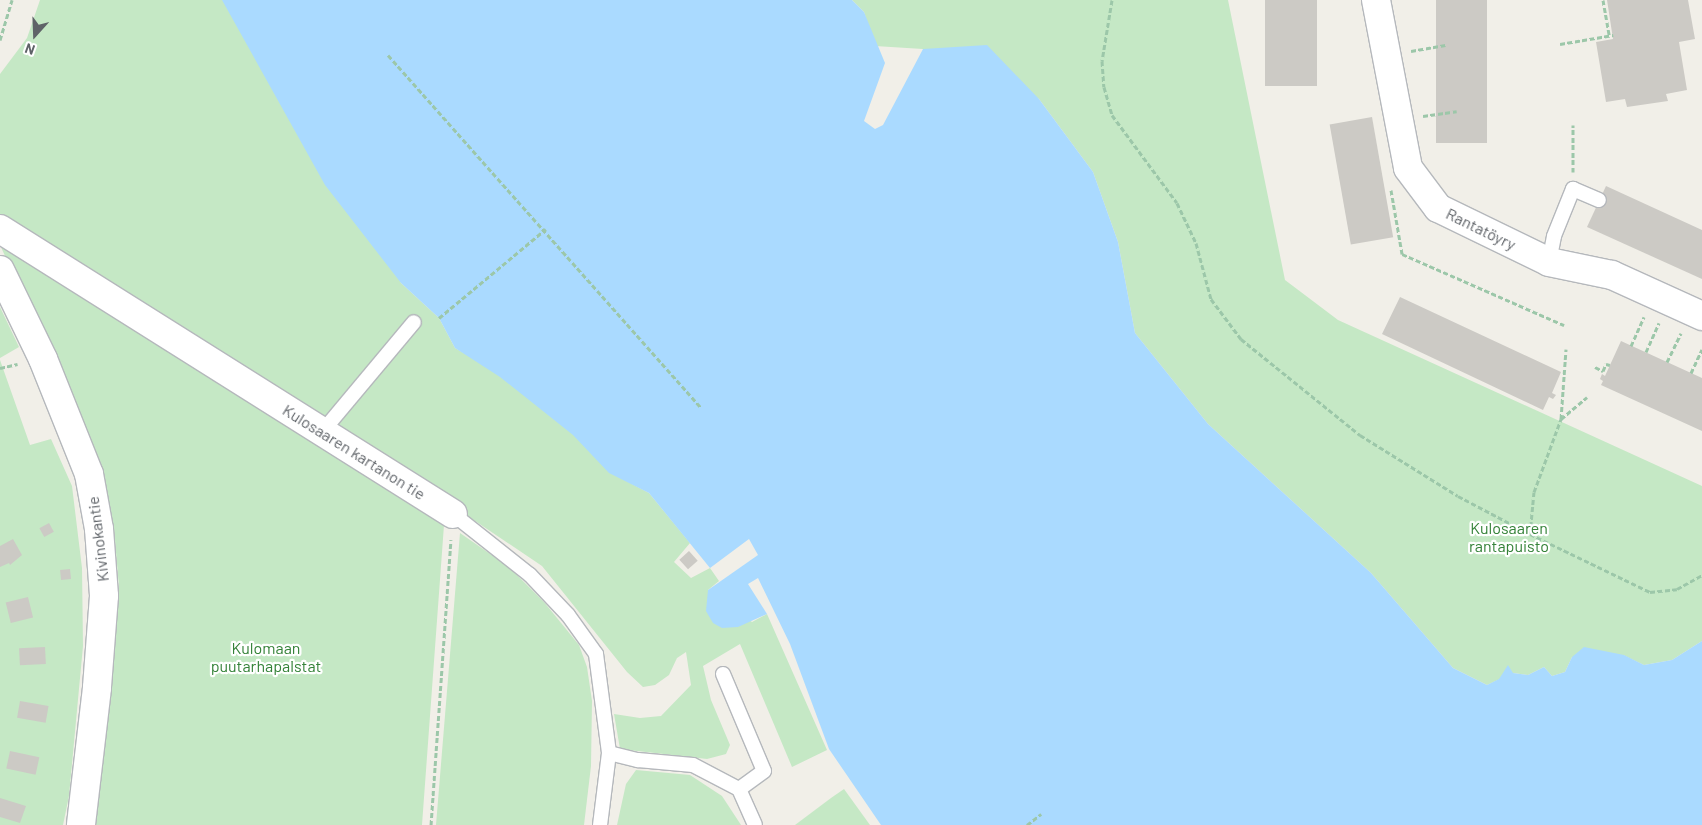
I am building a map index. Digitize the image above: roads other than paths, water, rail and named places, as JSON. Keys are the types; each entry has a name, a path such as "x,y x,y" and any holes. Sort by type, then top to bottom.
{"street":[{"name":"Rantatöyry","path":"1376,0 1408,168 1422,190 1438,208 1549,262 1612,275 1693,320"},
{"name":"Kulosaaren kartanon tie","path":"0,229 453,514"},
{"name":"Kivinokantie","path":"0,270 43,359 89,474 99,529 104,596 81,825"}],"lane":[{"path":"1549,262 1554,236 1573,189 1600,200"},
{"path":"322,432 414,322"},
{"name":"Kulosaaren kartanon tie","path":"453,514 530,575 568,615 596,654 609,753 600,825"},
{"path":"723,674 764,771 739,789"},
{"path":"609,753 638,760 693,765 739,789 755,825"}],"water":[{"path":"222,0 852,0 864,12 885,63 864,121 875,129 883,125 923,49 987,45 1039,99 1093,172 1118,242 1135,333 1208,424 1371,573 1453,668 1487,685 1499,679 1508,665 1513,673 1528,675 1544,667 1552,676 1565,672 1572,657 1584,647 1624,655 1644,665 1672,660 1702,641 1702,825 881,825 829,749 790,644 758,578 748,584 767,614 738,627 722,628 713,623 706,611 708,590 758,555 749,539 710,568 649,493 609,473 573,435 500,377 455,348 439,318 401,283 325,185"}],"park label":[{"name":"Kulosaaren rantapuisto","path":"1509,537"},
{"name":"Kulomaan puutarhapalstat","path":"266,657"}]}
